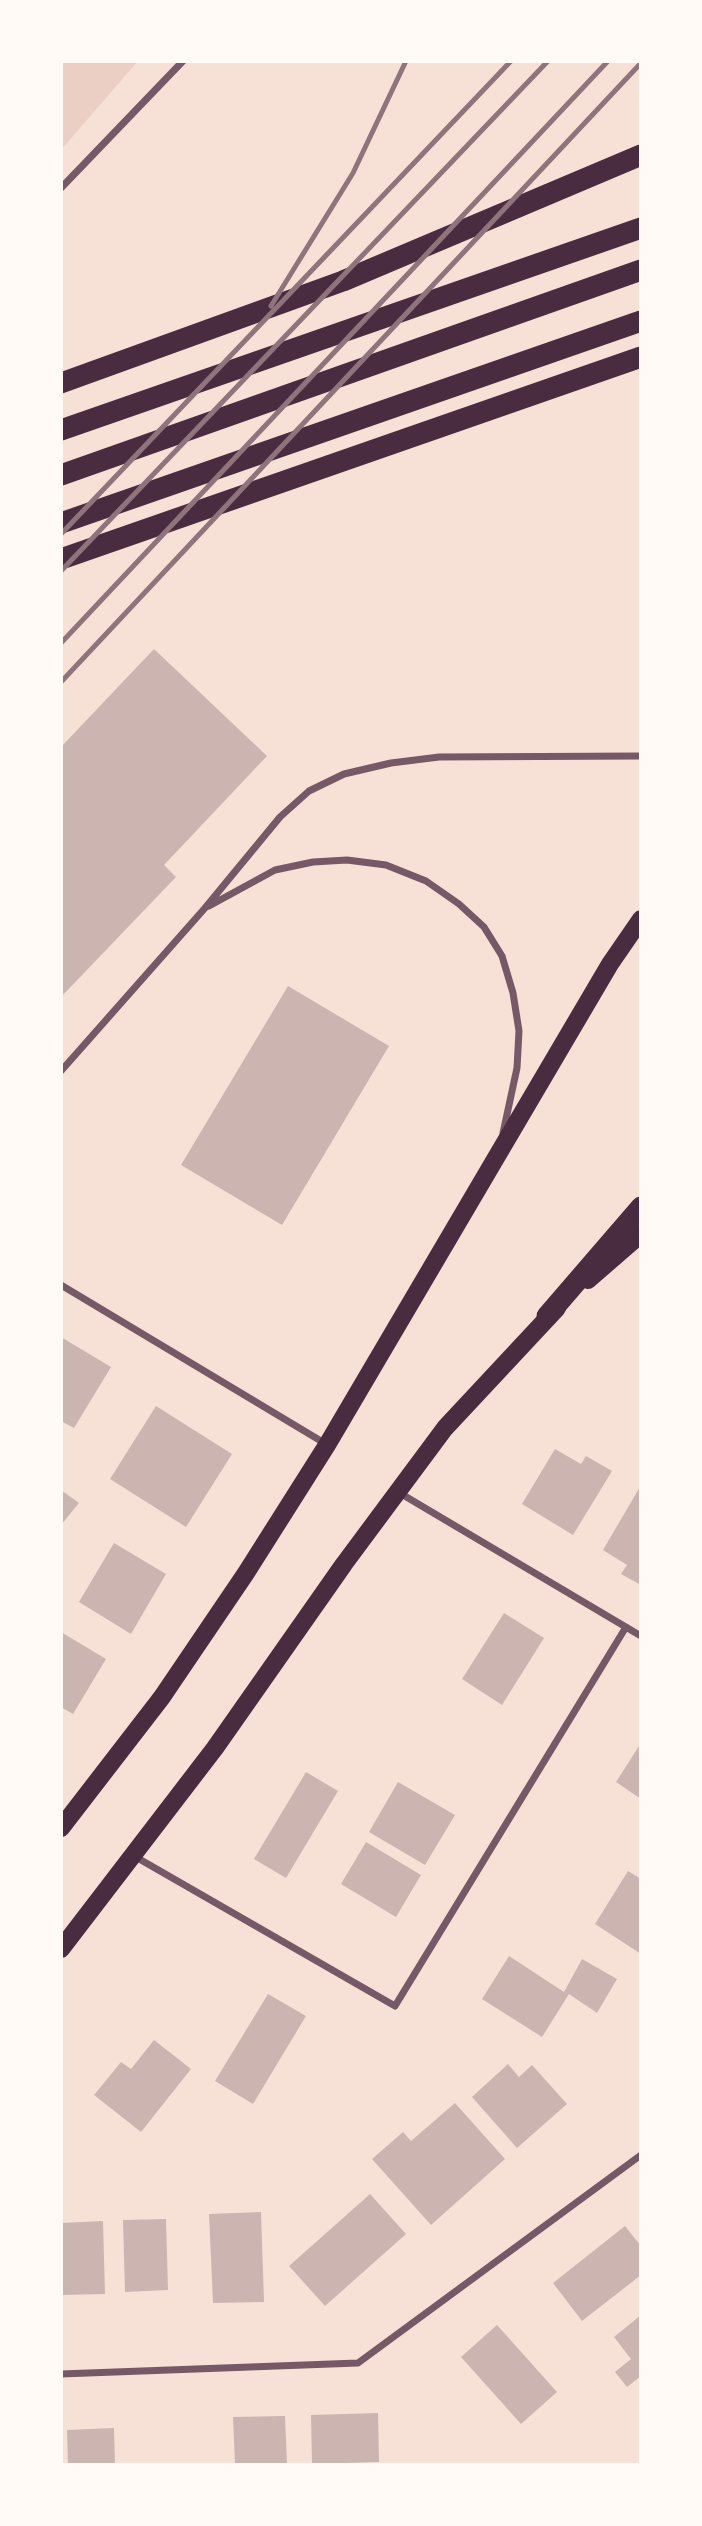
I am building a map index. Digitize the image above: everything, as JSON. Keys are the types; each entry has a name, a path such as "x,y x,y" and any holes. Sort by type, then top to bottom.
{"highway":[{"path":"61,383 343,281 641,155"},
{"path":"61,430 641,228"},
{"path":"61,475 641,270"},
{"path":"61,523 641,321"},
{"path":"61,559 641,357"},
{"path":"547,1316 641,1207"}],"main road":[{"path":"61,1828 207,1633 327,1445 610,964 641,919"},
{"path":"61,1949 215,1748 397,1491 445,1428 547,1316 641,1234"}],"street":[{"path":"61,188 183,61"},
{"path":"61,1070 205,908 280,817 309,791 344,774 391,763 439,757 641,757"},
{"path":"205,908 275,870 313,862 347,860 386,865 426,881 459,904 484,927 502,956 513,993 519,1031 517,1068 498,1153"},
{"path":"61,1284 327,1445"},
{"path":"397,1491 641,1636"},
{"path":"133,1855 396,2006 626,1627"},
{"path":"61,2374 358,2363 641,2155"}],"shaded area":[{"path":"61,61 138,61 61,150"}],"building":[{"path":"154,649 267,756 164,865 176,877 61,997 61,747"},
{"path":"288,986 389,1046 282,1225 181,1165"},
{"path":"61,1337 111,1367 74,1428 61,1421"},
{"path":"156,1406 232,1454 186,1527 110,1479"},
{"path":"555,1449 581,1464 586,1456 612,1471 573,1535 522,1504"},
{"path":"641,1485 641,1585 621,1574 627,1565 603,1550"},
{"path":"61,1490 79,1503 61,1525"},
{"path":"114,1543 166,1574 131,1634 79,1602"},
{"path":"504,1613 544,1638 502,1705 462,1679"},
{"path":"61,1632 106,1659 73,1714 61,1707"},
{"path":"641,1743 641,1799 616,1782"},
{"path":"306,1772 338,1791 286,1878 254,1859"},
{"path":"398,1782 455,1815 425,1865 369,1832"},
{"path":"366,1842 421,1875 396,1917 341,1884"},
{"path":"628,1871 641,1879 641,1954 595,1924"},
{"path":"509,1956 564,1992 582,1959 617,1979 597,2013 569,1994 542,2037 482,1999"},
{"path":"268,1994 306,2016 253,2104 215,2081"},
{"path":"154,2040 191,2069 141,2132 94,2095 121,2062 131,2069"},
{"path":"508,2064 519,2077 532,2065 567,2104 517,2148 472,2097"},
{"path":"455,2103 505,2159 431,2225 372,2159 403,2132 411,2141"},
{"path":"370,2194 406,2234 325,2306 289,2266"},
{"path":"261,2212 264,2302 213,2303 209,2214"},
{"path":"166,2219 168,2290 125,2292 123,2220"},
{"path":"103,2221 105,2294 61,2295 61,2223"},
{"path":"625,2226 641,2246 641,2275 582,2321 553,2283"},
{"path":"641,2315 641,2376 627,2387 615,2372 631,2359 614,2337"},
{"path":"497,2325 557,2392 521,2424 461,2357"},
{"path":"378,2413 379,2462 312,2464 311,2415"},
{"path":"285,2416 287,2465 235,2465 233,2417"},
{"path":"114,2428 115,2465 68,2465 67,2430"}],"railway":[{"path":"271,306 353,173 406,61"},
{"path":"61,534 511,61"},
{"path":"61,571 548,61"},
{"path":"61,643 608,61"},
{"path":"61,682 641,63"}]}
